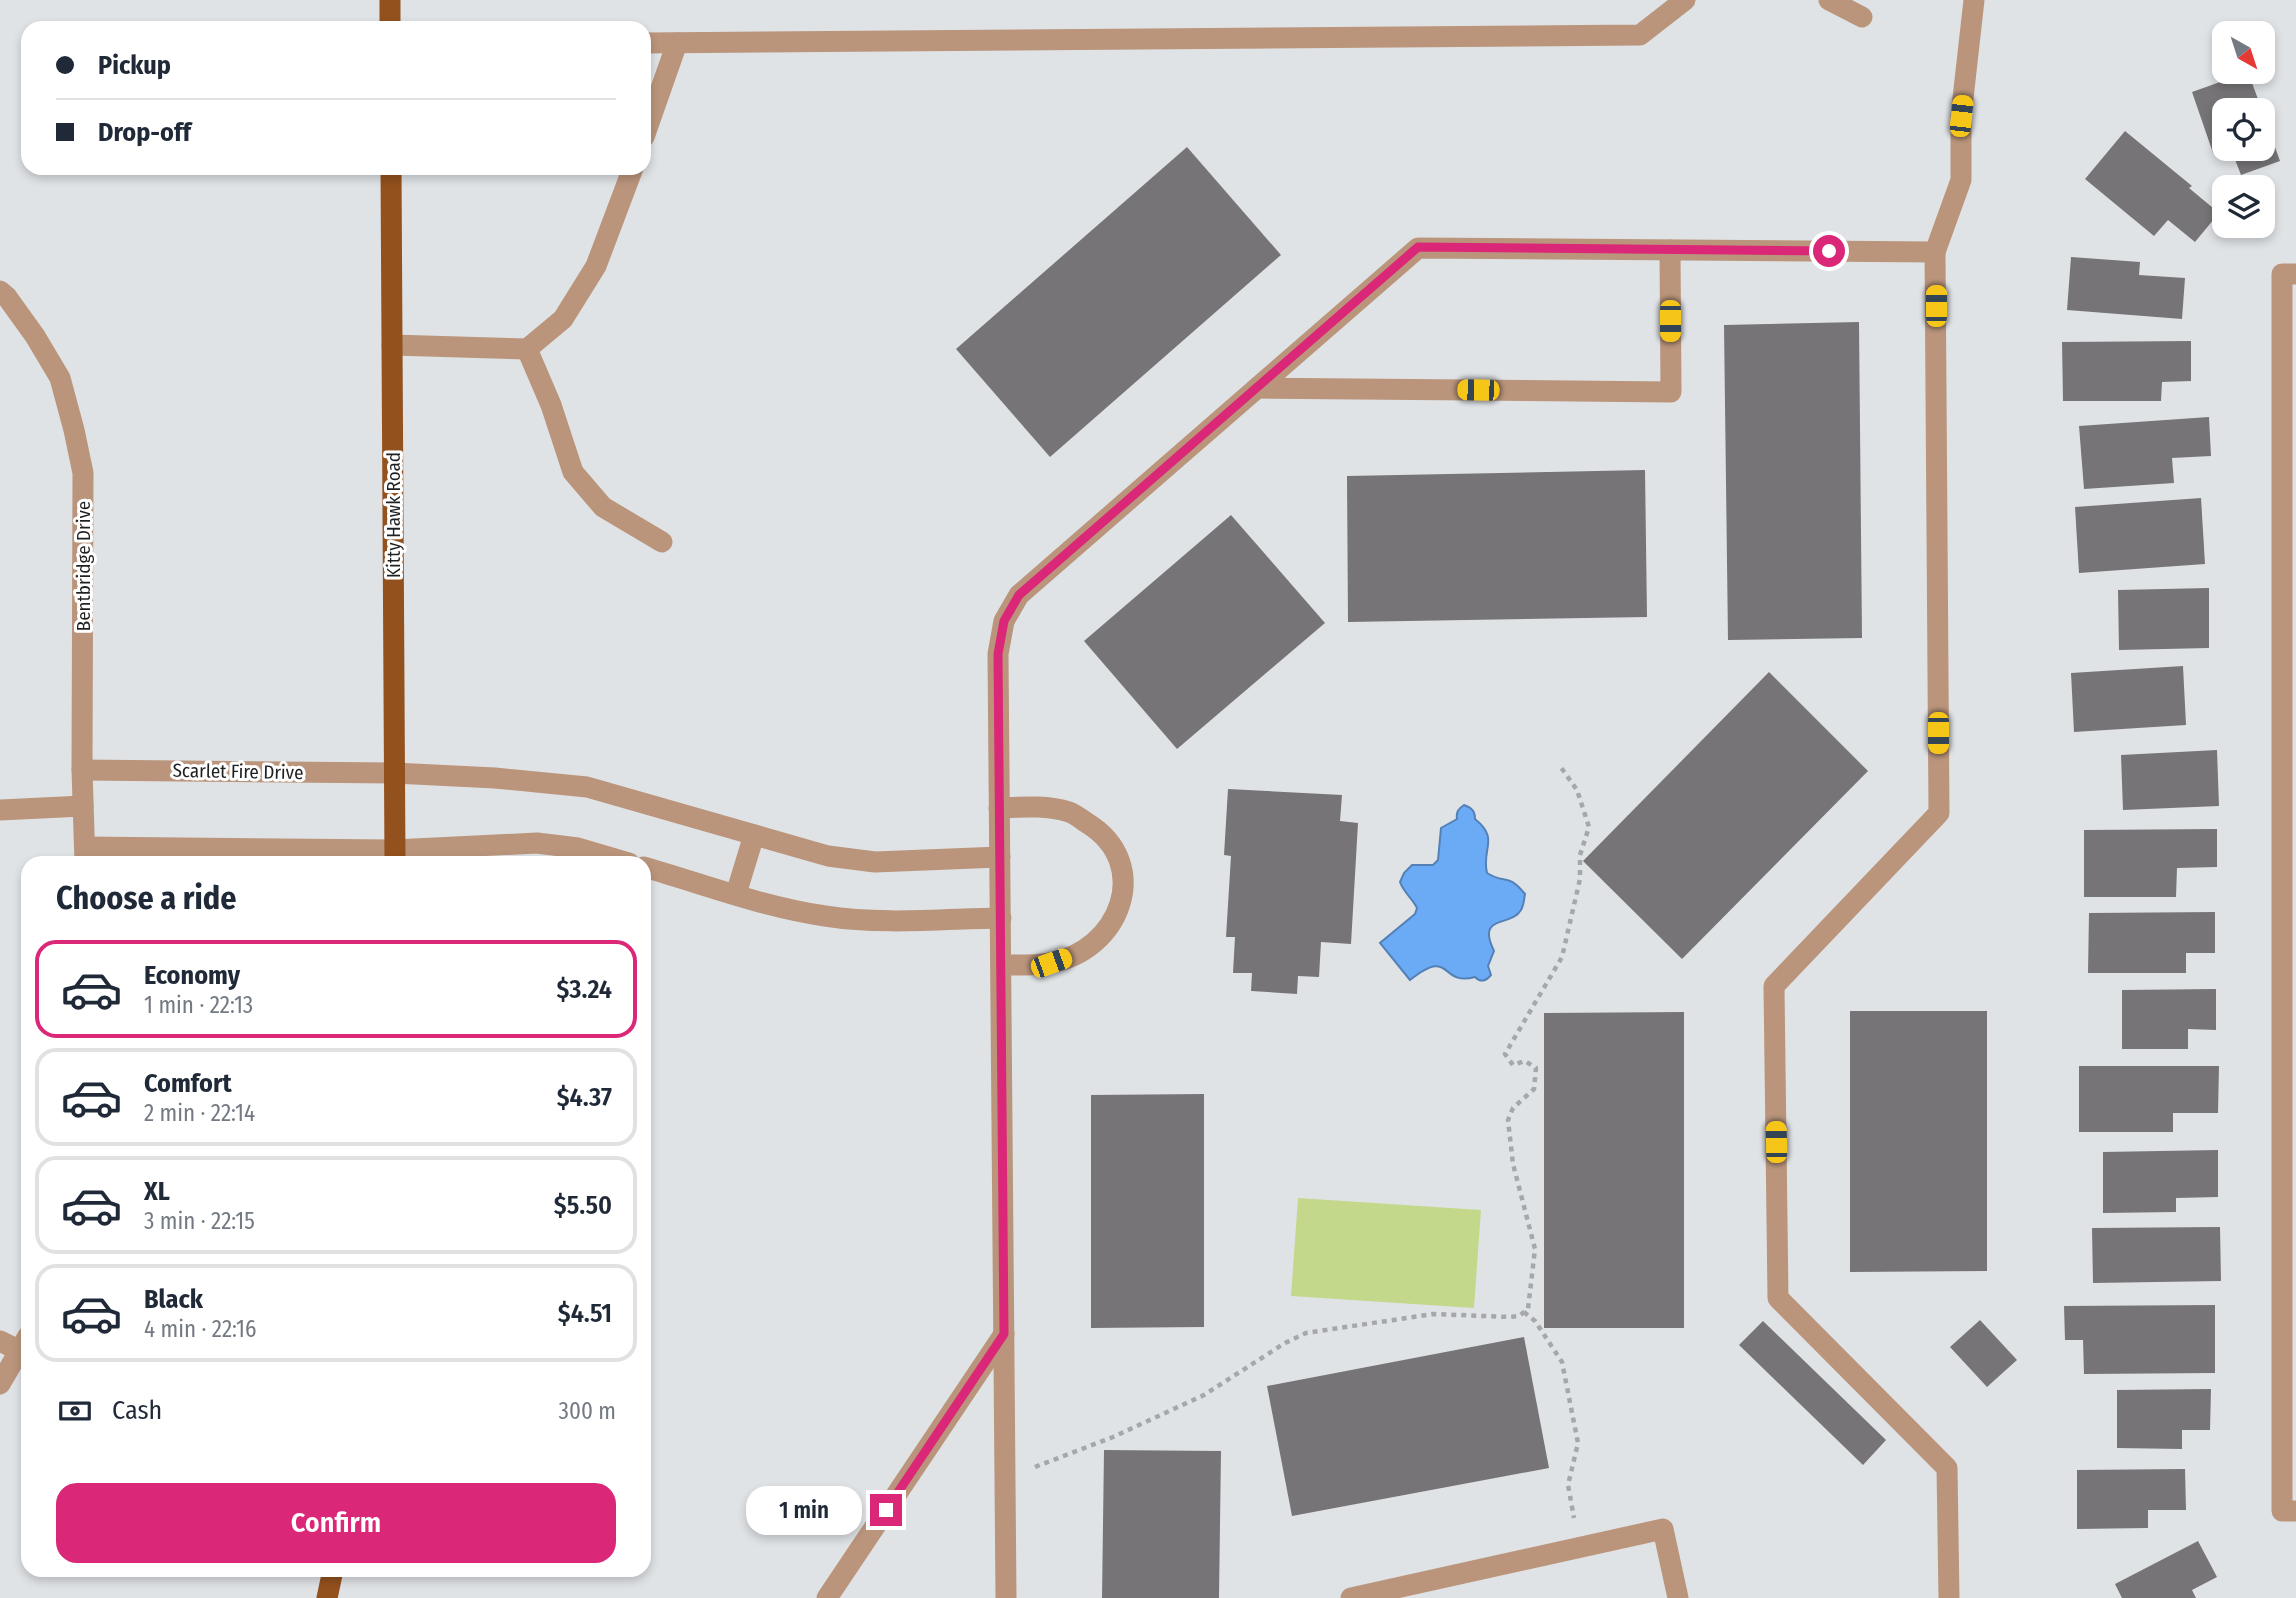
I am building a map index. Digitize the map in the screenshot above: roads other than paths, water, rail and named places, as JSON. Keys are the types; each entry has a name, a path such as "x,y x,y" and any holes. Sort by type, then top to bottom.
{"main road":[{"path":"390,0 390,21"},
{"name":"Kitty Hawk Road","path":"391,175 394,856"},
{"path":"327,1598 332,1577"}],"street":[{"path":"651,43 1640,35 1685,0"},
{"path":"1829,0 1862,17"},
{"path":"1949,1598 1947,1468 1778,1298 1774,986 1939,813 1935,252 1961,180 1961,116 1974,0"},
{"path":"651,117 677,43"},
{"path":"392,345 527,349 563,319 596,266 630,175"},
{"path":"1006,1598 998,654 1004,621 1019,595 1418,247 1935,252"},
{"path":"1257,388 1671,392 1670,250"},
{"path":"2289,274 2289,1511"},
{"name":"Bentbridge Drive","path":"0,291 35,335 60,378 75,430 83,473 82,770 85,855"},
{"path":"527,349 551,405 573,472 603,507 662,542"},
{"name":"Scarlet Fire Drive","path":"82,770 394,773 495,778 587,787 828,856 875,862 1000,857"},
{"path":"0,810 83,806"},
{"path":"999,808 1037,806 1070,812 1099,830 1118,855 1124,886 1119,913 1102,937 1080,952 1051,963 1001,965"},
{"path":"736,894 754,835"},
{"path":"85,855 394,856 537,843 578,848 605,856"},
{"path":"651,869 824,916 863,920 1001,918"},
{"path":"827,1598 1004,1334"},
{"path":"0,1340 21,1344"},
{"path":"0,1384 21,1349"},
{"path":"1351,1598 1663,1529 1678,1598"}],"water":[{"path":"1464,805 1472,810 1475,819 1487,832 1487,873 1519,887 1525,894 1523,906 1517,914 1497,923 1490,930 1494,951 1488,966 1491,975 1487,979 1464,979 1440,967 1433,967 1410,980 1380,943 1415,914 1417,908 1400,882 1404,873 1412,865 1433,865 1438,860 1441,828 1457,819 1458,811"}]}
